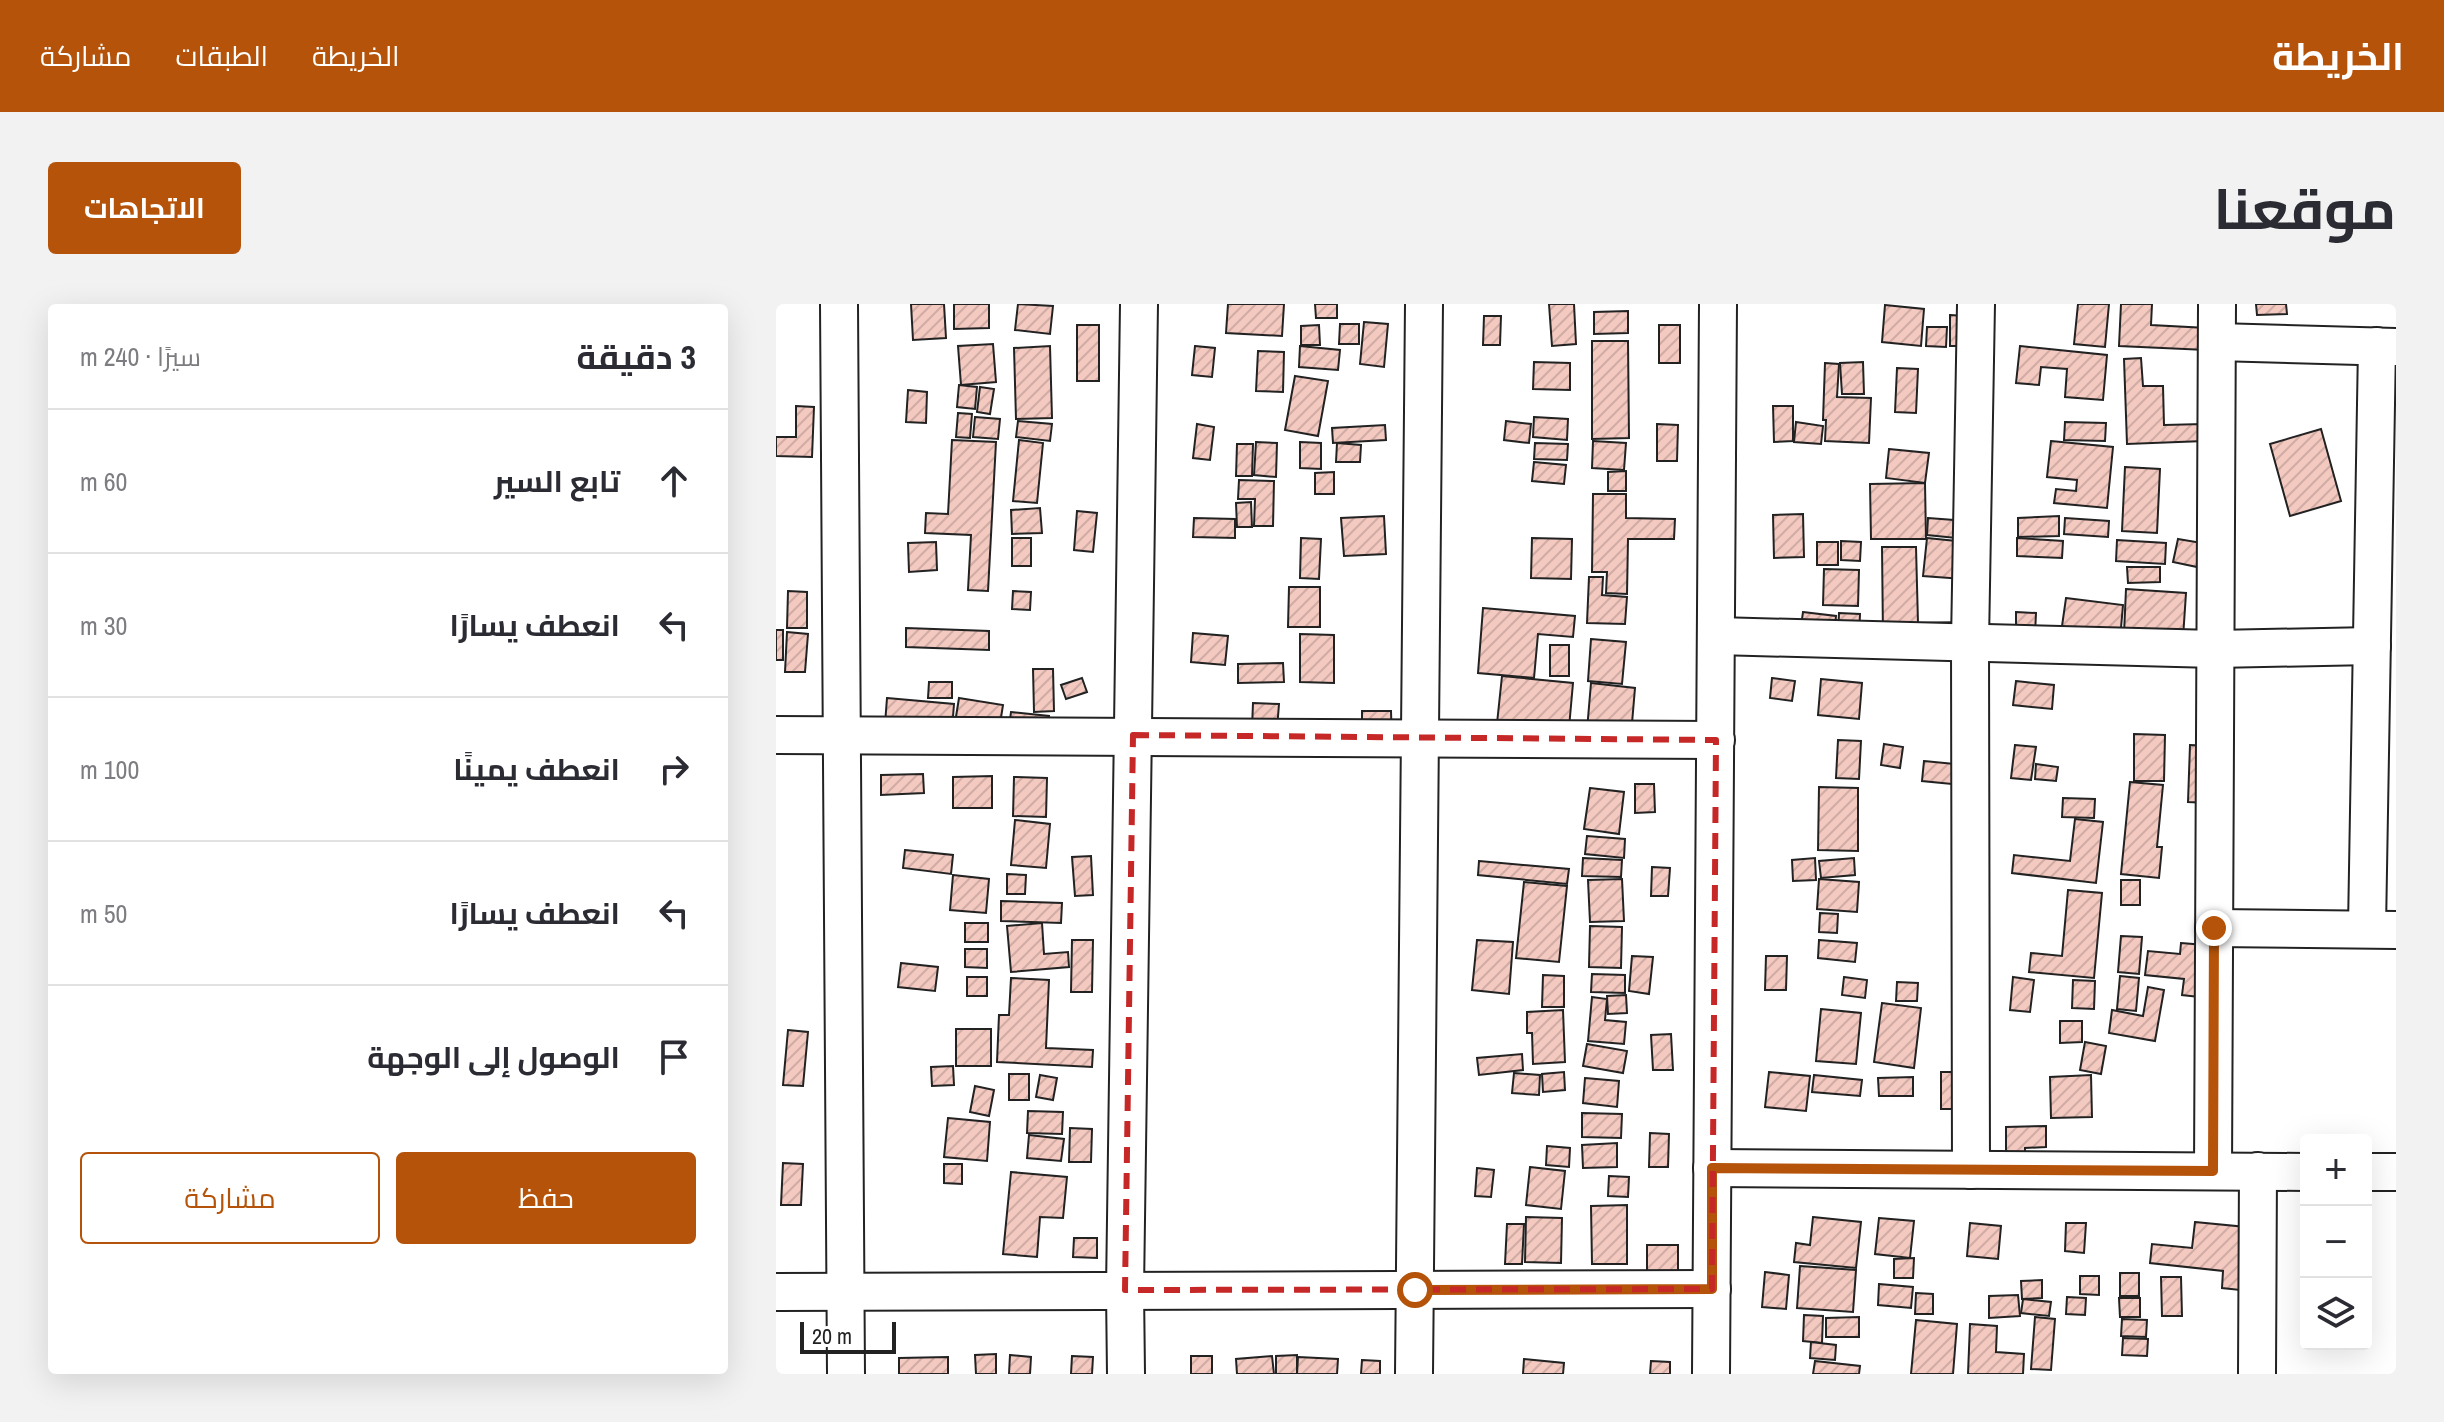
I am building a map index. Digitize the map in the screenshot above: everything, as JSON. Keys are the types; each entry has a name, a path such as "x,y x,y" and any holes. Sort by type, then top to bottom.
{"street":[{"path":"839,304 846,1374"},
{"path":"1126,1374 1139,304"},
{"path":"1414,1374 1424,304"},
{"path":"1711,1374 1718,304"},
{"path":"1971,1170 1970,642 1976,304"},
{"path":"2213,1171 2217,304"},
{"path":"2214,928 2382,929 2372,646 2387,346 2217,342"},
{"path":"1717,636 2215,649 2372,646"},
{"path":"776,735 1420,736 1716,740"},
{"path":"1712,1168 2300,1172"},
{"path":"2257,1374 2258,1171"},
{"path":"2372,1172 2396,1172"},
{"path":"776,1292 1712,1289"}],"highlighted area":[{"path":"1133,735 1716,740 1712,1289 1125,1290"}],"building":[{"path":"911,304 944,304 946,338 913,340"},
{"path":"954,304 989,304 989,328 954,329"},
{"path":"1018,304 1053,306 1050,334 1015,330"},
{"path":"1228,304 1284,304 1282,336 1226,333"},
{"path":"1315,304 1337,304 1337,318 1316,318"},
{"path":"1549,304 1574,304 1576,344 1552,346"},
{"path":"2078,304 2109,304 2105,347 2074,344"},
{"path":"2121,304 2152,304 2151,325 2207,328 2206,350 2119,346"},
{"path":"2256,304 2286,304 2287,314 2257,315"},
{"path":"1885,305 1924,309 1921,346 1882,342"},
{"path":"1628,311 1628,333 1594,334 1594,312"},
{"path":"1950,315 1965,316 1966,346 1950,346"},
{"path":"1484,316 1501,316 1500,345 1483,345"},
{"path":"1364,322 1388,324 1384,367 1360,364"},
{"path":"1340,324 1359,324 1359,344 1339,344"},
{"path":"1077,325 1099,325 1099,381 1077,381"},
{"path":"1319,325 1320,345 1301,345 1301,326"},
{"path":"1659,325 1680,325 1680,363 1659,363"},
{"path":"1927,327 1947,327 1946,347 1926,346"},
{"path":"1592,341 1628,341 1629,438 1592,439"},
{"path":"993,344 996,382 961,385 958,346"},
{"path":"1050,346 1052,418 1016,419 1014,348"},
{"path":"1195,346 1215,348 1212,377 1192,375"},
{"path":"1300,346 1340,350 1338,370 1299,367"},
{"path":"2020,346 2107,355 2103,400 2065,397 2067,369 2041,367 2039,385 2016,383"},
{"path":"1258,351 1284,352 1283,392 1256,391"},
{"path":"2141,358 2143,386 2163,386 2164,425 2203,424 2204,441 2127,444 2124,359"},
{"path":"1534,362 1570,363 1570,390 1533,389"},
{"path":"1863,362 1864,394 1842,394 1840,363"},
{"path":"1825,363 1839,364 1837,397 1871,398 1869,443 1825,441"},
{"path":"1897,368 1918,369 1916,413 1895,412"},
{"path":"1295,376 1328,381 1318,436 1285,430"},
{"path":"959,385 977,387 975,409 957,407"},
{"path":"980,387 994,389 990,414 977,412"},
{"path":"908,390 927,392 926,423 906,422"},
{"path":"796,406 814,407 812,457 776,456 776,437 796,437"},
{"path":"1773,406 1793,406 1793,441 1774,442"},
{"path":"958,413 972,414 970,438 956,437"},
{"path":"975,417 1000,419 998,439 973,437"},
{"path":"1534,417 1568,419 1567,440 1533,437"},
{"path":"1018,421 1052,424 1050,441 1016,437"},
{"path":"1506,421 1531,424 1529,443 1504,440"},
{"path":"1796,422 1823,426 1821,444 1794,442"},
{"path":"2065,422 2106,423 2105,441 2064,440"},
{"path":"1197,424 1214,427 1210,460 1193,458"},
{"path":"1657,424 1678,425 1677,461 1657,461"},
{"path":"1385,425 1386,440 1333,443 1332,428"},
{"path":"2321,429 2341,501 2290,516 2270,444"},
{"path":"952,440 996,442 988,591 968,590 971,535 925,533 926,513 948,514"},
{"path":"1019,440 1043,443 1037,503 1013,501"},
{"path":"1593,441 1626,443 1624,470 1592,468"},
{"path":"2051,441 2113,447 2107,508 2054,503 2056,489 2076,491 2077,480 2047,477"},
{"path":"1256,442 1277,443 1276,477 1254,475"},
{"path":"1300,442 1321,443 1321,469 1300,468"},
{"path":"1337,443 1361,445 1360,462 1336,462"},
{"path":"1535,443 1568,444 1567,460 1534,459"},
{"path":"1237,444 1253,444 1252,476 1236,476"},
{"path":"1889,449 1929,453 1925,483 1886,478"},
{"path":"1534,462 1566,465 1564,484 1532,481"},
{"path":"2125,467 2160,469 2157,533 2122,531"},
{"path":"1626,471 1626,491 1608,491 1608,472"},
{"path":"1334,472 1334,494 1315,494 1315,473"},
{"path":"1239,480 1274,481 1273,526 1254,526 1255,499 1238,499"},
{"path":"1925,483 1926,539 1871,539 1870,484"},
{"path":"1593,494 1626,494 1626,518 1675,519 1674,539 1628,539 1627,594 1606,593 1607,572 1592,572"},
{"path":"1251,502 1252,527 1237,527 1236,503"},
{"path":"1040,508 1042,533 1012,534 1011,510"},
{"path":"1077,511 1097,513 1093,552 1074,550"},
{"path":"1803,514 1804,557 1774,558 1773,515"},
{"path":"1384,516 1386,554 1344,556 1341,518"},
{"path":"2059,516 2059,536 2018,537 2018,518"},
{"path":"1194,518 1235,519 1235,538 1193,537"},
{"path":"1928,518 1967,521 1966,539 1927,535"},
{"path":"2065,518 2109,521 2108,537 2064,534"},
{"path":"1012,538 1031,538 1031,566 1012,566"},
{"path":"1301,538 1321,539 1319,579 1300,578"},
{"path":"1532,538 1572,539 1571,579 1531,578"},
{"path":"1927,538 1966,542 1963,579 1923,576"},
{"path":"2017,538 2063,541 2062,558 2017,556"},
{"path":"2178,539 2202,543 2197,567 2173,562"},
{"path":"2117,540 2166,543 2165,564 2116,561"},
{"path":"1841,541 1861,542 1860,561 1841,560"},
{"path":"936,542 937,570 909,572 908,543"},
{"path":"1817,542 1838,542 1838,565 1817,565"},
{"path":"1882,547 1916,547 1918,623 1961,622 1962,635 1883,636"},
{"path":"2127,567 2160,567 2160,582 2128,583"},
{"path":"1824,569 1859,570 1858,606 1823,605"},
{"path":"1589,577 1603,577 1602,595 1627,597 1625,624 1587,623"},
{"path":"1289,587 1320,587 1320,627 1288,627"},
{"path":"2126,589 2186,593 2183,638 2124,634"},
{"path":"788,591 807,592 807,628 787,628"},
{"path":"1013,591 1031,592 1030,610 1012,609"},
{"path":"2066,598 2123,605 2120,639 2061,633"},
{"path":"1483,608 1575,616 1573,637 1538,634 1534,678 1478,673"},
{"path":"1803,612 1836,616 1834,637 1800,633"},
{"path":"2016,612 2036,613 2035,634 2016,633"},
{"path":"1839,613 1860,614 1859,636 1838,635"},
{"path":"906,628 989,631 989,650 906,647"},
{"path":"776,630 783,630 783,660 776,660"},
{"path":"787,632 808,634 805,672 785,672"},
{"path":"1193,633 1228,636 1225,665 1191,662"},
{"path":"1300,634 1334,635 1334,683 1300,682"},
{"path":"1591,639 1626,642 1622,684 1588,681"},
{"path":"1550,645 1569,645 1569,676 1550,676"},
{"path":"1283,663 1284,682 1238,683 1238,664"},
{"path":"1033,669 1053,669 1054,711 1034,712"},
{"path":"1502,676 1573,683 1568,739 1496,733"},
{"path":"1082,678 1087,692 1066,699 1061,685"},
{"path":"1772,678 1795,681 1792,701 1770,698"},
{"path":"1821,679 1862,683 1859,719 1818,715"},
{"path":"2016,681 2054,685 2052,709 2013,705"},
{"path":"929,682 952,682 952,698 928,698"},
{"path":"1591,683 1635,688 1631,735 1587,730"},
{"path":"887,698 954,704 952,729 885,724"},
{"path":"959,698 1003,705 999,730 955,723"},
{"path":"1253,703 1279,704 1277,729 1252,728"},
{"path":"1362,711 1391,711 1392,744 1362,744"},
{"path":"1011,712 1049,716 1048,731 1009,727"},
{"path":"2134,734 2165,735 2164,781 2134,781"},
{"path":"1838,740 1861,741 1859,779 1836,778"},
{"path":"1884,744 1903,747 1900,768 1881,765"},
{"path":"2015,745 2036,747 2031,780 2011,778"},
{"path":"2190,745 2210,746 2208,803 2188,802"},
{"path":"1924,761 1965,765 1962,785 1922,781"},
{"path":"2036,764 2058,767 2056,781 2035,779"},
{"path":"923,774 924,793 881,795 881,775"},
{"path":"992,776 992,808 953,808 953,777"},
{"path":"1014,777 1047,778 1046,817 1013,816"},
{"path":"2130,782 2163,785 2157,847 2162,847 2159,878 2121,874"},
{"path":"1635,784 1654,784 1655,812 1635,813"},
{"path":"1819,787 1858,788 1858,851 1818,850"},
{"path":"1590,788 1624,792 1619,834 1584,829"},
{"path":"2063,798 2095,799 2094,818 2062,817"},
{"path":"2075,819 2103,822 2096,883 2012,873 2014,855 2070,861"},
{"path":"1015,820 1050,824 1046,868 1011,865"},
{"path":"1587,836 1625,839 1624,858 1585,854"},
{"path":"905,850 953,855 951,874 903,868"},
{"path":"1091,856 1093,895 1075,896 1072,857"},
{"path":"1583,858 1622,860 1621,877 1582,876"},
{"path":"1815,858 1816,880 1793,881 1792,860"},
{"path":"1854,858 1855,875 1821,878 1819,861"},
{"path":"1479,861 1569,869 1567,884 1478,875"},
{"path":"1652,867 1670,868 1668,896 1651,896"},
{"path":"1007,874 1026,875 1025,894 1007,894"},
{"path":"953,875 989,879 986,913 950,910"},
{"path":"1622,879 1624,921 1590,922 1588,880"},
{"path":"1819,879 1859,882 1857,912 1817,909"},
{"path":"2121,880 2140,880 2140,905 2121,905"},
{"path":"1524,882 1567,886 1559,962 1516,958"},
{"path":"2068,890 2102,893 2094,978 2029,972 2031,953 2062,956"},
{"path":"1001,901 1062,903 1061,923 1001,921"},
{"path":"1820,913 1838,914 1837,933 1819,932"},
{"path":"965,923 988,923 988,942 965,942"},
{"path":"1042,923 1044,954 1068,952 1069,967 1011,972 1007,926"},
{"path":"1590,926 1622,927 1621,968 1589,967"},
{"path":"2121,936 2142,937 2139,974 2118,972"},
{"path":"1072,940 1093,940 1092,992 1071,992"},
{"path":"1477,940 1513,942 1509,994 1472,990"},
{"path":"1819,940 1857,943 1855,962 1818,958"},
{"path":"2181,943 2205,945 2199,997 2182,995 2184,979 2145,975 2148,951 2180,954"},
{"path":"965,949 987,949 987,968 965,967"},
{"path":"1632,956 1653,957 1649,994 1629,991"},
{"path":"1766,956 1787,956 1786,990 1765,990"},
{"path":"901,963 938,967 935,991 898,987"},
{"path":"1592,974 1625,975 1625,993 1591,992"},
{"path":"1543,975 1564,976 1564,1007 1542,1007"},
{"path":"2120,976 2139,978 2136,1011 2117,1009"},
{"path":"967,977 987,977 987,996 967,996"},
{"path":"1844,977 1867,980 1865,998 1842,995"},
{"path":"2013,977 2034,980 2030,1012 2010,1010"},
{"path":"1011,978 1049,980 1046,1048 1093,1050 1092,1067 997,1062 999,1015 1009,1015"},
{"path":"2073,980 2095,981 2094,1009 2072,1008"},
{"path":"1897,982 1918,983 1917,1001 1896,1001"},
{"path":"2148,987 2164,990 2155,1041 2109,1033 2112,1010 2143,1016"},
{"path":"1626,995 1627,1013 1608,1014 1607,996"},
{"path":"1592,997 1607,999 1605,1020 1626,1022 1624,1044 1588,1041"},
{"path":"1882,1003 1921,1008 1914,1068 1874,1062"},
{"path":"1821,1009 1861,1013 1856,1064 1816,1061"},
{"path":"1563,1010 1565,1062 1533,1064 1532,1033 1527,1033 1527,1012"},
{"path":"2060,1021 2082,1021 2082,1042 2060,1043"},
{"path":"956,1029 991,1029 991,1066 956,1066"},
{"path":"788,1030 808,1032 803,1086 783,1085"},
{"path":"1671,1034 1673,1070 1653,1070 1651,1035"},
{"path":"2085,1042 2106,1046 2101,1074 2080,1070"},
{"path":"1587,1044 1627,1051 1623,1073 1583,1066"},
{"path":"1522,1054 1523,1070 1479,1075 1477,1058"},
{"path":"953,1066 954,1085 932,1086 931,1067"},
{"path":"1564,1072 1565,1090 1543,1092 1542,1074"},
{"path":"1769,1072 1810,1076 1806,1111 1765,1107"},
{"path":"1941,1072 1959,1072 1959,1109 1941,1109"},
{"path":"1514,1073 1540,1075 1539,1095 1512,1093"},
{"path":"1009,1074 1029,1074 1029,1100 1009,1100"},
{"path":"1040,1075 1057,1078 1053,1100 1036,1097"},
{"path":"1814,1075 1862,1080 1860,1096 1812,1092"},
{"path":"2091,1075 2092,1117 2051,1118 2050,1077"},
{"path":"1913,1077 1913,1096 1879,1096 1878,1078"},
{"path":"1585,1078 1619,1081 1617,1107 1583,1103"},
{"path":"975,1086 994,1090 989,1116 970,1112"},
{"path":"1028,1111 1063,1112 1062,1134 1027,1133"},
{"path":"1582,1113 1622,1114 1621,1138 1582,1137"},
{"path":"948,1118 990,1122 987,1161 944,1157"},
{"path":"2046,1126 2046,1147 2025,1148 2025,1172 2006,1173 2006,1127"},
{"path":"1070,1128 1092,1129 1091,1162 1069,1162"},
{"path":"1650,1133 1669,1134 1668,1167 1649,1167"},
{"path":"1029,1135 1064,1139 1061,1161 1027,1158"},
{"path":"1617,1143 1617,1167 1583,1168 1582,1145"},
{"path":"1547,1146 1570,1148 1569,1167 1546,1165"},
{"path":"783,1163 803,1164 801,1205 781,1205"},
{"path":"944,1164 962,1164 962,1184 944,1183"},
{"path":"1530,1167 1565,1171 1561,1209 1526,1205"},
{"path":"1477,1168 1494,1170 1491,1197 1475,1196"},
{"path":"1011,1172 1067,1177 1063,1218 1040,1217 1037,1257 1003,1254"},
{"path":"1609,1176 1629,1177 1628,1197 1608,1196"},
{"path":"1627,1205 1627,1264 1592,1264 1591,1206"},
{"path":"1526,1217 1562,1218 1561,1263 1525,1262"},
{"path":"1813,1217 1861,1222 1856,1268 1794,1262 1796,1243 1810,1245"},
{"path":"1879,1218 1914,1221 1910,1258 1875,1254"},
{"path":"2195,1222 2246,1227 2240,1290 2222,1288 2223,1271 2150,1263 2152,1244 2192,1248"},
{"path":"1970,1223 2001,1226 1998,1259 1967,1256"},
{"path":"2066,1223 2086,1223 2084,1253 2065,1251"},
{"path":"1507,1224 1524,1224 1522,1264 1505,1264"},
{"path":"1074,1238 1097,1238 1097,1258 1073,1257"},
{"path":"1647,1245 1678,1245 1678,1278 1647,1278"},
{"path":"1914,1258 1913,1278 1894,1278 1894,1259"},
{"path":"1800,1266 1856,1270 1853,1312 1797,1308"},
{"path":"1765,1272 1789,1275 1786,1309 1762,1307"},
{"path":"2120,1273 2139,1273 2139,1296 2120,1296"},
{"path":"2080,1276 2099,1276 2099,1295 2080,1294"},
{"path":"2161,1277 2181,1277 2182,1316 2162,1316"},
{"path":"2042,1280 2042,1298 2022,1299 2021,1281"},
{"path":"1879,1284 1913,1287 1911,1308 1878,1305"},
{"path":"1916,1293 1933,1294 1933,1314 1915,1314"},
{"path":"2018,1295 2020,1316 1989,1318 1989,1296"},
{"path":"2067,1297 2086,1298 2085,1315 2066,1314"},
{"path":"2119,1298 2140,1298 2140,1317 2120,1317"},
{"path":"2023,1299 2051,1302 2049,1316 2021,1313"},
{"path":"1804,1315 1823,1316 1822,1343 1803,1341"},
{"path":"1859,1317 1859,1337 1826,1337 1826,1318"},
{"path":"2035,1317 2055,1319 2051,1370 2031,1369"},
{"path":"2122,1319 2147,1320 2146,1337 2121,1336"},
{"path":"1916,1320 1957,1324 1953,1374 1911,1374"},
{"path":"1970,1324 1997,1326 1996,1352 2024,1354 2023,1374 1968,1374"},
{"path":"2123,1338 2148,1339 2147,1356 2122,1355"},
{"path":"1811,1342 1836,1345 1835,1360 1810,1358"},
{"path":"996,1354 996,1374 976,1374 975,1355"},
{"path":"1010,1355 1031,1357 1030,1374 1009,1374"},
{"path":"1297,1355 1297,1374 1276,1374 1276,1356"},
{"path":"1072,1356 1093,1357 1092,1374 1071,1374"},
{"path":"1191,1356 1212,1356 1212,1374 1191,1374"},
{"path":"1272,1356 1274,1374 1237,1374 1236,1359"},
{"path":"948,1357 948,1374 899,1374 899,1358"},
{"path":"1298,1357 1338,1359 1337,1374 1297,1374"},
{"path":"1524,1359 1564,1363 1563,1374 1523,1374"},
{"path":"1362,1360 1380,1361 1380,1374 1361,1374"},
{"path":"1651,1361 1670,1362 1670,1374 1650,1374"},
{"path":"1815,1361 1860,1366 1859,1374 1813,1374"}],"route":[{"path":"1415,1290 1712,1289 1712,1168 2213,1171 2214,928"}]}
